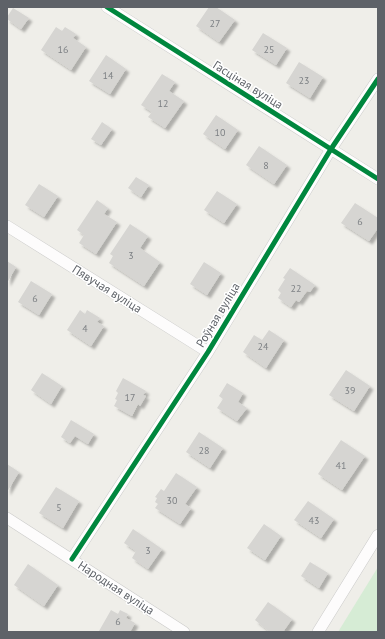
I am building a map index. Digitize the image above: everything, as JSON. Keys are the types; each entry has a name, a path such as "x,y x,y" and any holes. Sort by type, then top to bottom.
{"street":[{"name":"Гасціная вуліца","path":"107,7 378,179"},
{"name":"Роўная вуліца","path":"72,559 208,352 330,149 378,79"},
{"name":"Пявучая вуліца","path":"7,226 208,352"},
{"name":"Народная вуліца","path":"7,518 184,632"},
{"path":"318,632 378,535"}],"green space":[{"path":"378,567 378,632 338,632"}],"building":[{"path":"209,7 216,7 235,20 219,42 196,26"},
{"path":"13,8 29,18 21,29 7,19"},
{"path":"56,27 62,31 65,27 76,34 73,38 86,47 71,70 41,50"},
{"path":"263,33 287,48 276,65 252,50"},
{"path":"106,55 126,69 110,94 89,81"},
{"path":"299,62 323,77 310,98 286,83"},
{"path":"162,74 175,82 169,91 184,101 165,128 148,117 152,112 141,105"},
{"path":"216,115 238,130 225,149 203,134"},
{"path":"102,122 112,129 101,145 91,139"},
{"path":"259,146 287,165 274,184 246,165"},
{"path":"136,177 149,185 141,197 128,188"},
{"path":"39,184 58,196 44,217 25,205"},
{"path":"217,191 237,204 224,223 204,210"},
{"path":"97,200 108,208 104,214 117,222 96,254 79,243 84,235 77,230"},
{"path":"355,203 378,218 378,228 369,241 341,223"},
{"path":"130,224 148,236 140,248 160,262 144,286 109,263 113,256 110,254"},
{"path":"7,261 16,267 7,283"},
{"path":"204,262 221,273 207,295 190,284"},
{"path":"290,268 315,285 310,292 307,291 299,302 296,300 291,307 278,298 281,293 278,290 285,279 283,278"},
{"path":"31,281 52,294 39,315 18,302"},
{"path":"80,310 85,314 87,310 100,318 97,322 104,326 91,346 67,330"},
{"path":"269,330 284,340 266,368 243,352 254,335 262,340"},
{"path":"346,370 370,386 354,411 329,395"},
{"path":"42,373 62,386 51,404 31,390"},
{"path":"123,378 146,391 143,395 146,396 140,406 138,404 132,416 114,406 118,393 116,391"},
{"path":"227,383 243,393 238,402 247,408 237,421 217,408 223,399 219,396"},
{"path":"71,420 94,434 88,444 75,436 70,443 61,437"},
{"path":"199,432 223,448 210,468 186,452"},
{"path":"341,440 365,456 342,490 318,474"},
{"path":"7,464 19,472 7,492"},
{"path":"176,473 197,487 185,504 191,508 180,524 155,508 158,504 155,502 157,498 155,497 161,489 164,491"},
{"path":"56,487 79,501 63,528 39,513"},
{"path":"308,501 334,519 321,538 294,520"},
{"path":"264,524 281,536 265,560 247,548"},
{"path":"133,529 162,549 148,569 132,558 136,551 124,543"},
{"path":"310,562 328,573 319,588 301,576"},
{"path":"28,564 58,585 44,606 14,585"},
{"path":"268,602 292,619 283,632 270,632 255,620"},
{"path":"111,610 118,614 120,610 128,614 126,618 135,623 130,632 99,631"}],"cycle path":[{"path":"107,7 378,179"},
{"path":"72,559 208,352 331,149 378,79"}]}
